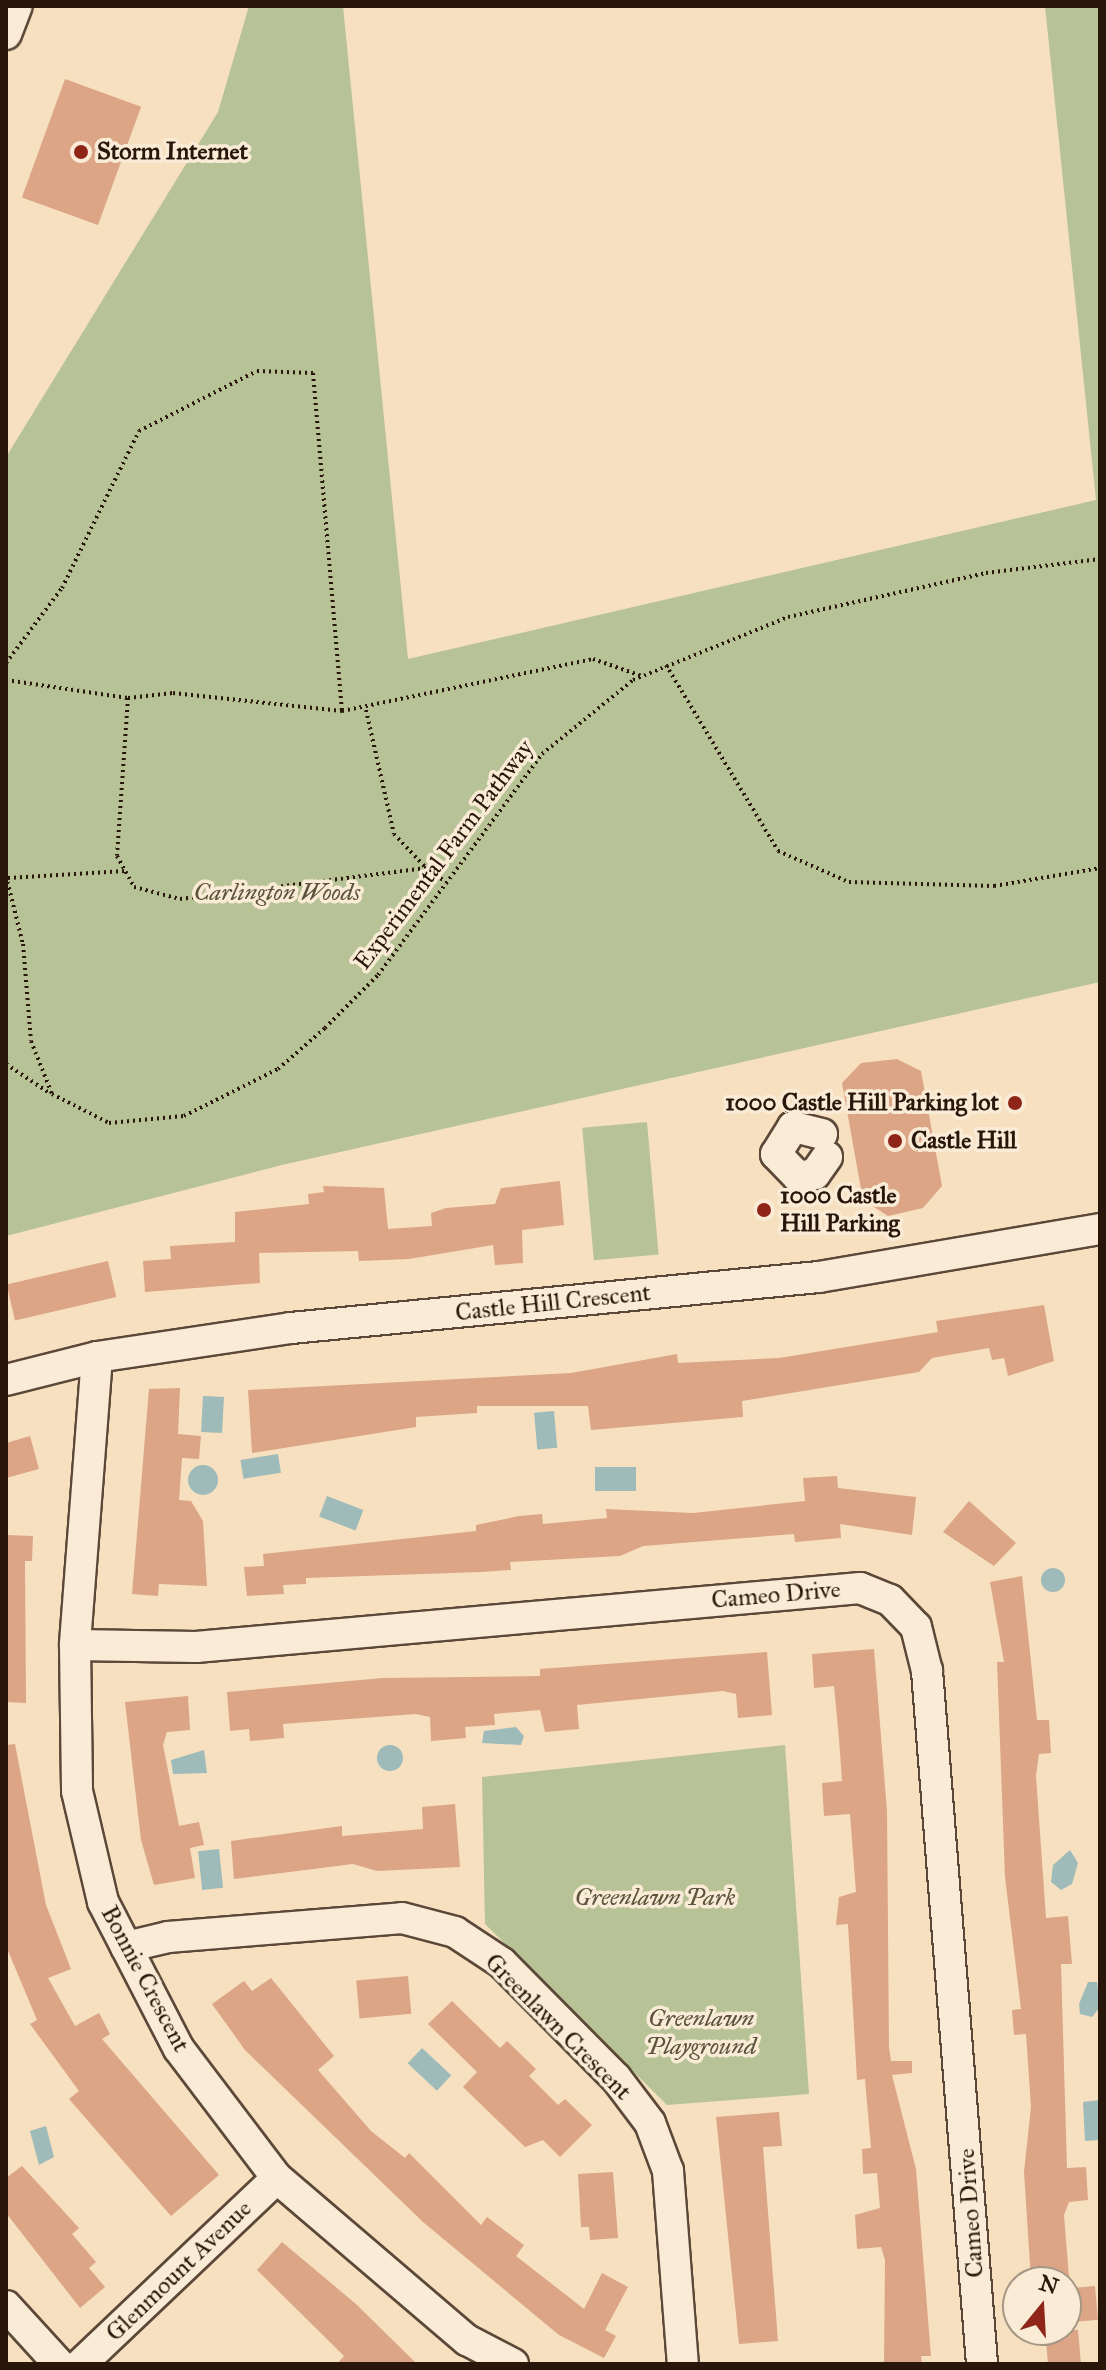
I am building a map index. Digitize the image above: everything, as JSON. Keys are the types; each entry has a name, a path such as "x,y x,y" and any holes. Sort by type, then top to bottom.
{"street":[{"path":"6,34 17,6"},
{"name":"Castle Hill Crescent","path":"6,1380 97,1357 291,1328 819,1277 1100,1229"},
{"name":"Bonnie Crescent","path":"97,1357 75,1645 77,1791 103,1902 179,2049 277,2178 467,2340 513,2364"},
{"name":"Cameo Drive","path":"75,1645 196,1647 860,1588 890,1600 916,1627 927,1671 982,2364"},
{"name":"Greenlawn Crescent","path":"126,1947 168,1937 402,1918 455,1932 502,1963 616,2078 650,2123 668,2171 683,2364"},
{"name":"Glenmount Avenue","path":"81,2364 277,2178"},
{"path":"6,2306 59,2364"}],"path":[{"path":"6,663 62,588 139,431 257,371 313,373 342,711"},
{"name":"Experimental Farm Pathway","path":"6,1064 52,1094 109,1123 184,1116 226,1099 278,1069 378,975 542,754 642,676 788,617 888,592 1100,559"},
{"path":"6,680 128,698 173,693 342,711 366,710 593,659 642,676"},
{"path":"666,665 778,851 849,882 994,886 1100,868"},
{"path":"128,698 117,856 134,887 180,899 426,868"},
{"path":"366,710 394,834 426,868 446,882"},
{"path":"52,1094 31,1041 23,944 6,877 125,871"}],"green space":[{"name":"Carlington Woods","path":"249,6 343,6 408,659 1096,500 1045,6 1100,6 1100,982 282,1165 6,1236 6,457 218,112"},
{"path":"647,1122 659,1254 594,1260 582,1128"},
{"name":"Greenlawn Park","path":"785,1745 809,2094 667,2105 485,1924 482,1777"}],"water":[{"path":"203,1396 224,1397 222,1433 201,1432"},
{"path":"554,1411 557,1448 537,1450 534,1413"},
{"path":"278,1454 281,1473 243,1479 240,1460"},
{"path":"203,1465 209,1466 217,1474 217,1486 209,1494 203,1495 197,1494 189,1486 188,1480 189,1474 197,1466"},
{"path":"595,1467 636,1467 636,1491 595,1491"},
{"path":"327,1496 363,1510 356,1531 319,1517"},
{"path":"1053,1568 1062,1571 1065,1580 1062,1589 1053,1592 1044,1589 1041,1580 1044,1571"},
{"path":"516,1727 524,1736 521,1745 482,1743 484,1731"},
{"path":"390,1745 399,1749 403,1758 399,1767 390,1771 381,1767 377,1758 381,1749"},
{"path":"204,1750 207,1773 173,1774 171,1760"},
{"path":"219,1849 223,1888 202,1890 198,1851"},
{"path":"1070,1850 1078,1863 1072,1884 1061,1890 1051,1882 1053,1865"},
{"path":"1088,1982 1097,1982 1100,2007 1092,2017 1080,2014 1079,2004"},
{"path":"422,2048 451,2075 437,2091 408,2063"},
{"path":"1100,2100 1100,2140 1085,2141 1083,2102"},
{"path":"46,2126 54,2157 39,2165 30,2131"}],"building":[{"name":"Storm Internet","path":"65,79 141,107 98,225 22,197"},
{"name":"Castle Hill","path":"897,1059 921,1071 942,1186 923,1208 888,1216 863,1200 842,1083 861,1063"},
{"path":"560,1181 564,1225 522,1230 523,1263 495,1265 493,1245 409,1259 359,1261 358,1251 259,1253 260,1283 145,1292 143,1261 171,1259 170,1246 235,1242 235,1212 309,1204 308,1194 324,1192 323,1186 384,1188 388,1229 432,1226 431,1213 446,1208 495,1204 501,1188"},
{"path":"108,1261 116,1297 15,1320 7,1284"},
{"path":"1044,1305 1054,1361 1008,1376 1004,1358 992,1360 989,1348 932,1358 919,1372 742,1401 743,1417 591,1430 588,1406 477,1406 477,1413 416,1417 416,1427 252,1453 248,1390 571,1373 677,1354 678,1363 779,1358 938,1332 936,1321"},
{"path":"180,1388 178,1434 201,1436 199,1459 182,1458 179,1500 191,1501 203,1521 207,1586 159,1584 158,1596 132,1594 149,1389"},
{"path":"30,1436 39,1469 6,1478 6,1443"},
{"path":"837,1476 838,1488 916,1497 912,1535 840,1524 841,1538 795,1542 794,1534 643,1546 620,1556 510,1562 511,1570 306,1578 306,1584 283,1585 284,1594 247,1596 244,1567 264,1566 263,1554 476,1531 476,1525 519,1516 542,1514 543,1524 607,1518 606,1509 693,1513 805,1501 803,1478"},
{"path":"969,1501 1016,1543 994,1566 943,1532"},
{"path":"7,1535 33,1536 32,1561 25,1561 26,1703 6,1702"},
{"path":"1022,1576 1037,1720 1049,1720 1051,1753 1039,1754 1036,1776 1046,1918 1068,1916 1072,1964 1061,1964 1067,2168 1086,2167 1088,2200 1069,2202 1064,2215 1068,2266 1030,2266 1024,2172 1031,2107 1026,2034 1014,2035 1012,2010 1021,2009 1005,1877 997,1662 1004,1662 990,1582"},
{"path":"874,1649 887,1811 889,2047 891,2061 912,2061 912,2073 892,2075 916,2169 931,2356 921,2356 922,2364 884,2364 885,2260 881,2247 857,2249 855,2215 880,2208 877,2173 863,2174 862,2149 871,2148 865,2079 857,2080 848,1924 836,1925 839,1897 856,1892 850,1814 824,1816 822,1783 842,1781 834,1686 814,1688 812,1654"},
{"path":"767,1652 772,1715 738,1718 736,1694 723,1691 577,1705 579,1729 545,1732 540,1710 494,1714 495,1725 465,1727 466,1738 431,1741 430,1717 416,1714 283,1724 284,1738 250,1741 249,1729 230,1731 227,1692 383,1678 540,1676 540,1669"},
{"path":"188,1696 190,1730 167,1732 163,1745 179,1826 199,1822 204,1845 190,1848 195,1878 154,1885 141,1840 125,1702"},
{"path":"15,1744 46,1905 71,1969 48,1978 75,2026 99,2013 110,2034 102,2039 219,2175 171,2216 69,2099 79,2091 30,2024 37,2020 6,1946 6,1745"},
{"path":"455,1804 460,1867 377,1871 353,1864 234,1879 231,1841 342,1826 342,1836 423,1829 422,1807"},
{"path":"408,1976 411,2014 360,2018 356,1981"},
{"path":"271,1978 334,2056 318,2070 371,2131 405,2158 409,2153 481,2225 487,2217 524,2245 516,2256 584,2309 602,2273 628,2287 605,2330 616,2336 604,2358 559,2335 423,2222 245,2050 212,2004 244,1981 252,1991"},
{"path":"452,2001 500,2048 507,2041 536,2069 529,2076 558,2105 565,2099 592,2125 560,2157 543,2140 525,2147 463,2087 477,2072 428,2024"},
{"path":"779,2112 782,2146 763,2147 778,2341 739,2344 716,2117"},
{"path":"22,2166 79,2228 72,2234 96,2262 89,2268 105,2287 80,2308 6,2213 6,2178"},
{"path":"613,2172 618,2238 590,2240 589,2227 581,2227 578,2174"},
{"path":"282,2242 356,2304 417,2364 337,2364 344,2356 257,2270"},
{"path":"1095,2286 1098,2320 1082,2321 1082,2287"},
{"path":"1046,2346 1079,2346 1081,2364 1048,2364"}],"place":[{"name":"Storm Internet","path":"81,152"},
{"name":"1000 Castle Hill Parking lot","path":"1015,1103"},
{"name":"Castle Hill","path":"895,1141"},
{"name":"1000 Castle Hill Parking","path":"764,1210"}],"park label":[{"name":"Greenlawn Playground","path":"701,2033"}]}
